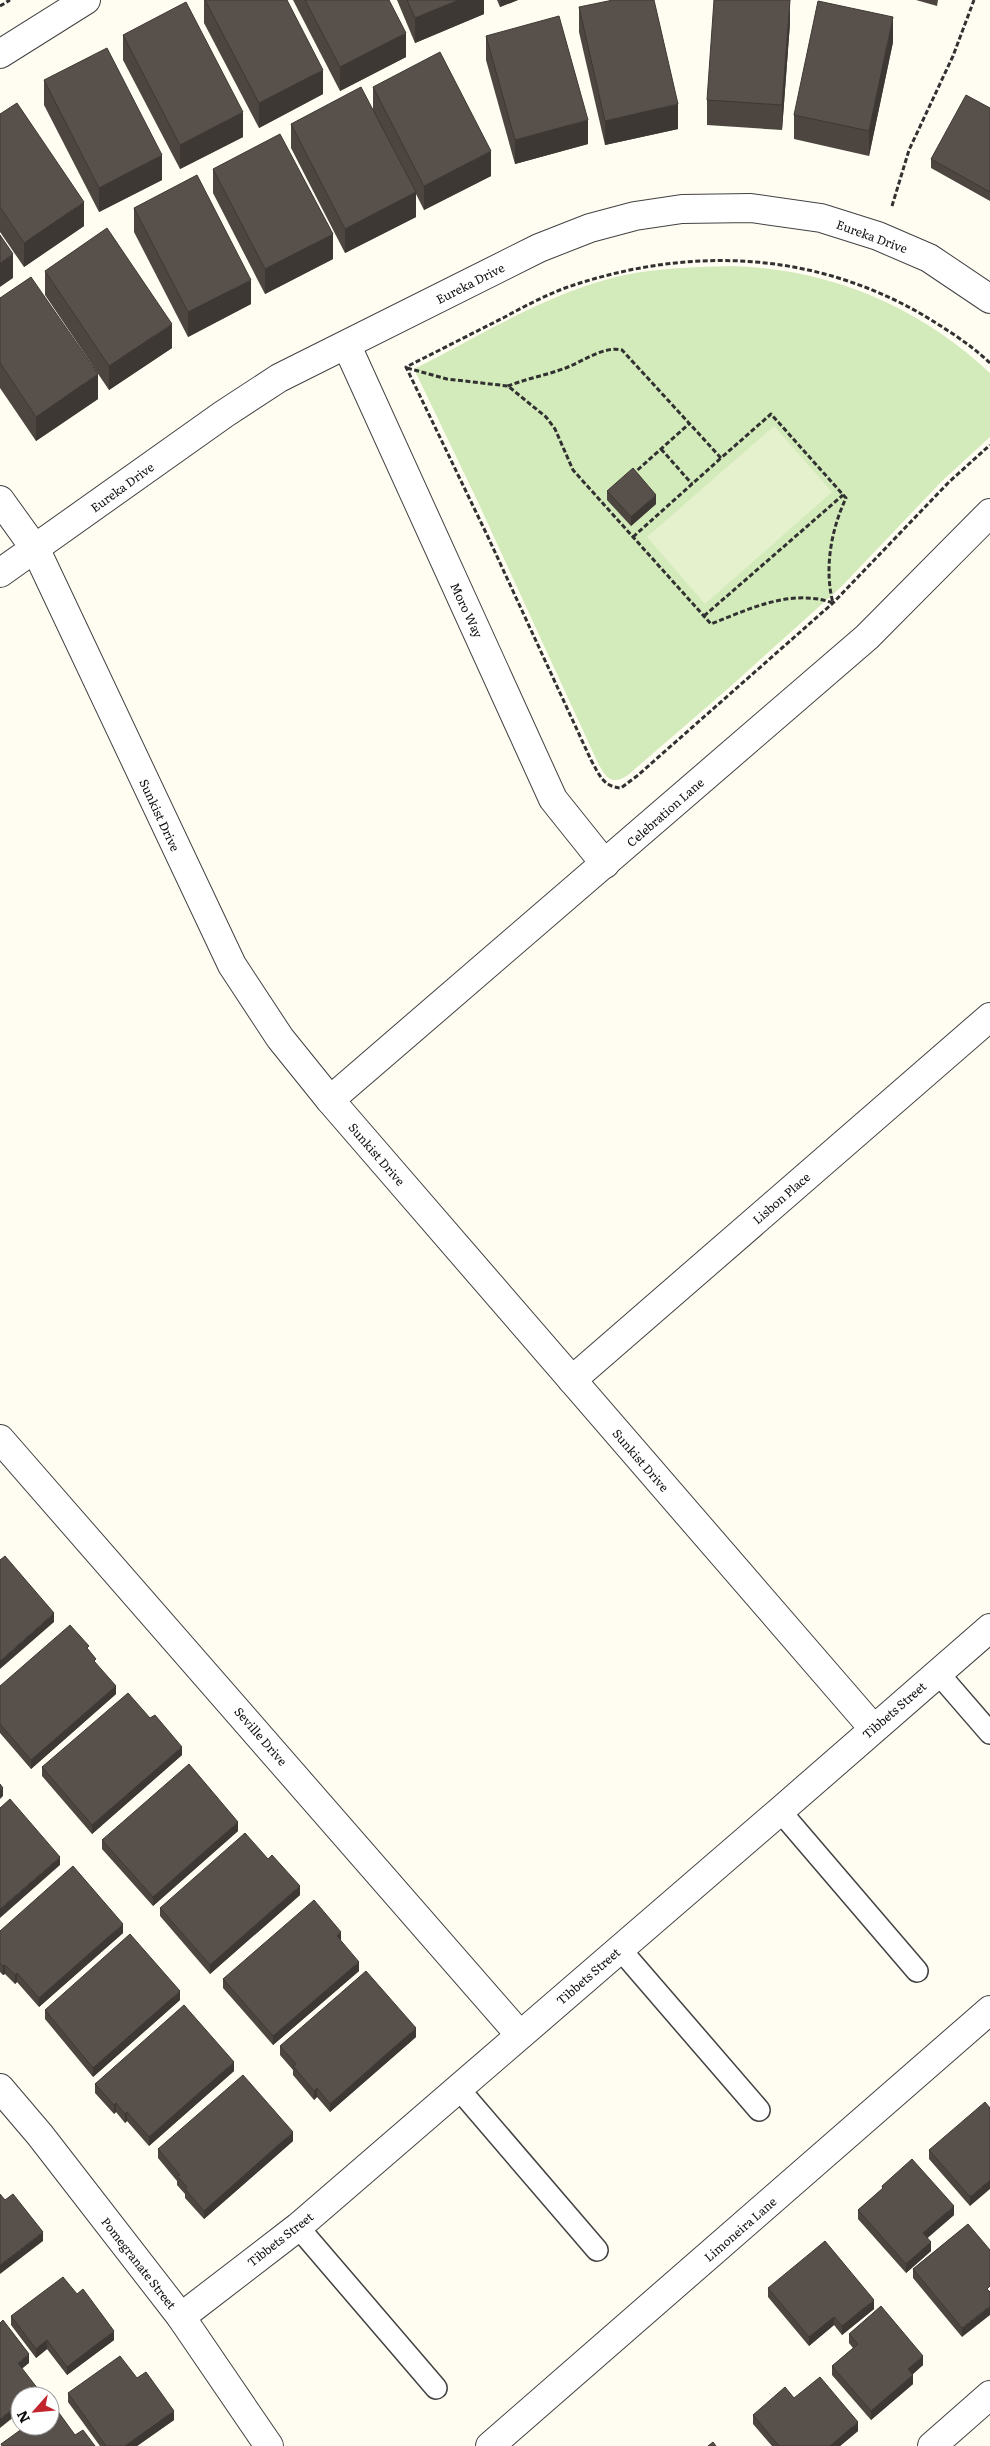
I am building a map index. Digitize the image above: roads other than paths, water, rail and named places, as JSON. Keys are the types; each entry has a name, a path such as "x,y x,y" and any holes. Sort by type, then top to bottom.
{"street":[{"path":"0,54 86,0"},
{"name":"Eureka Drive","path":"0,574 36,550 149,467 279,378 539,248 590,228 635,216 682,209 751,208 821,218 878,236 929,258 990,299"},
{"name":"Moro Way","path":"346,346 553,799 605,864"},
{"name":"Sunkist Drive","path":"0,500 36,550 232,965 280,1038 330,1100 873,1728"},
{"name":"Celebration Lane","path":"330,1100 867,636 990,513"},
{"name":"Lisbon Place","path":"572,1380 990,1017"},
{"name":"Seville Drive","path":"0,1439 520,2035"},
{"name":"Tibbets Street","path":"181,2317 298,2226 780,1812 873,1728 990,1628"},
{"name":"Limoneira Lane","path":"490,2446 990,2010"},
{"name":"Pomegranate Street","path":"0,2088 40,2135 181,2317 269,2446"},
{"path":"932,2446 986,2406"}],"lane":[{"path":"938,1673 990,1733"},
{"path":"780,1812 917,1971"},
{"path":"620,1949 759,2110"},
{"path":"458,2088 597,2250"},
{"path":"298,2226 436,2388"}]}
